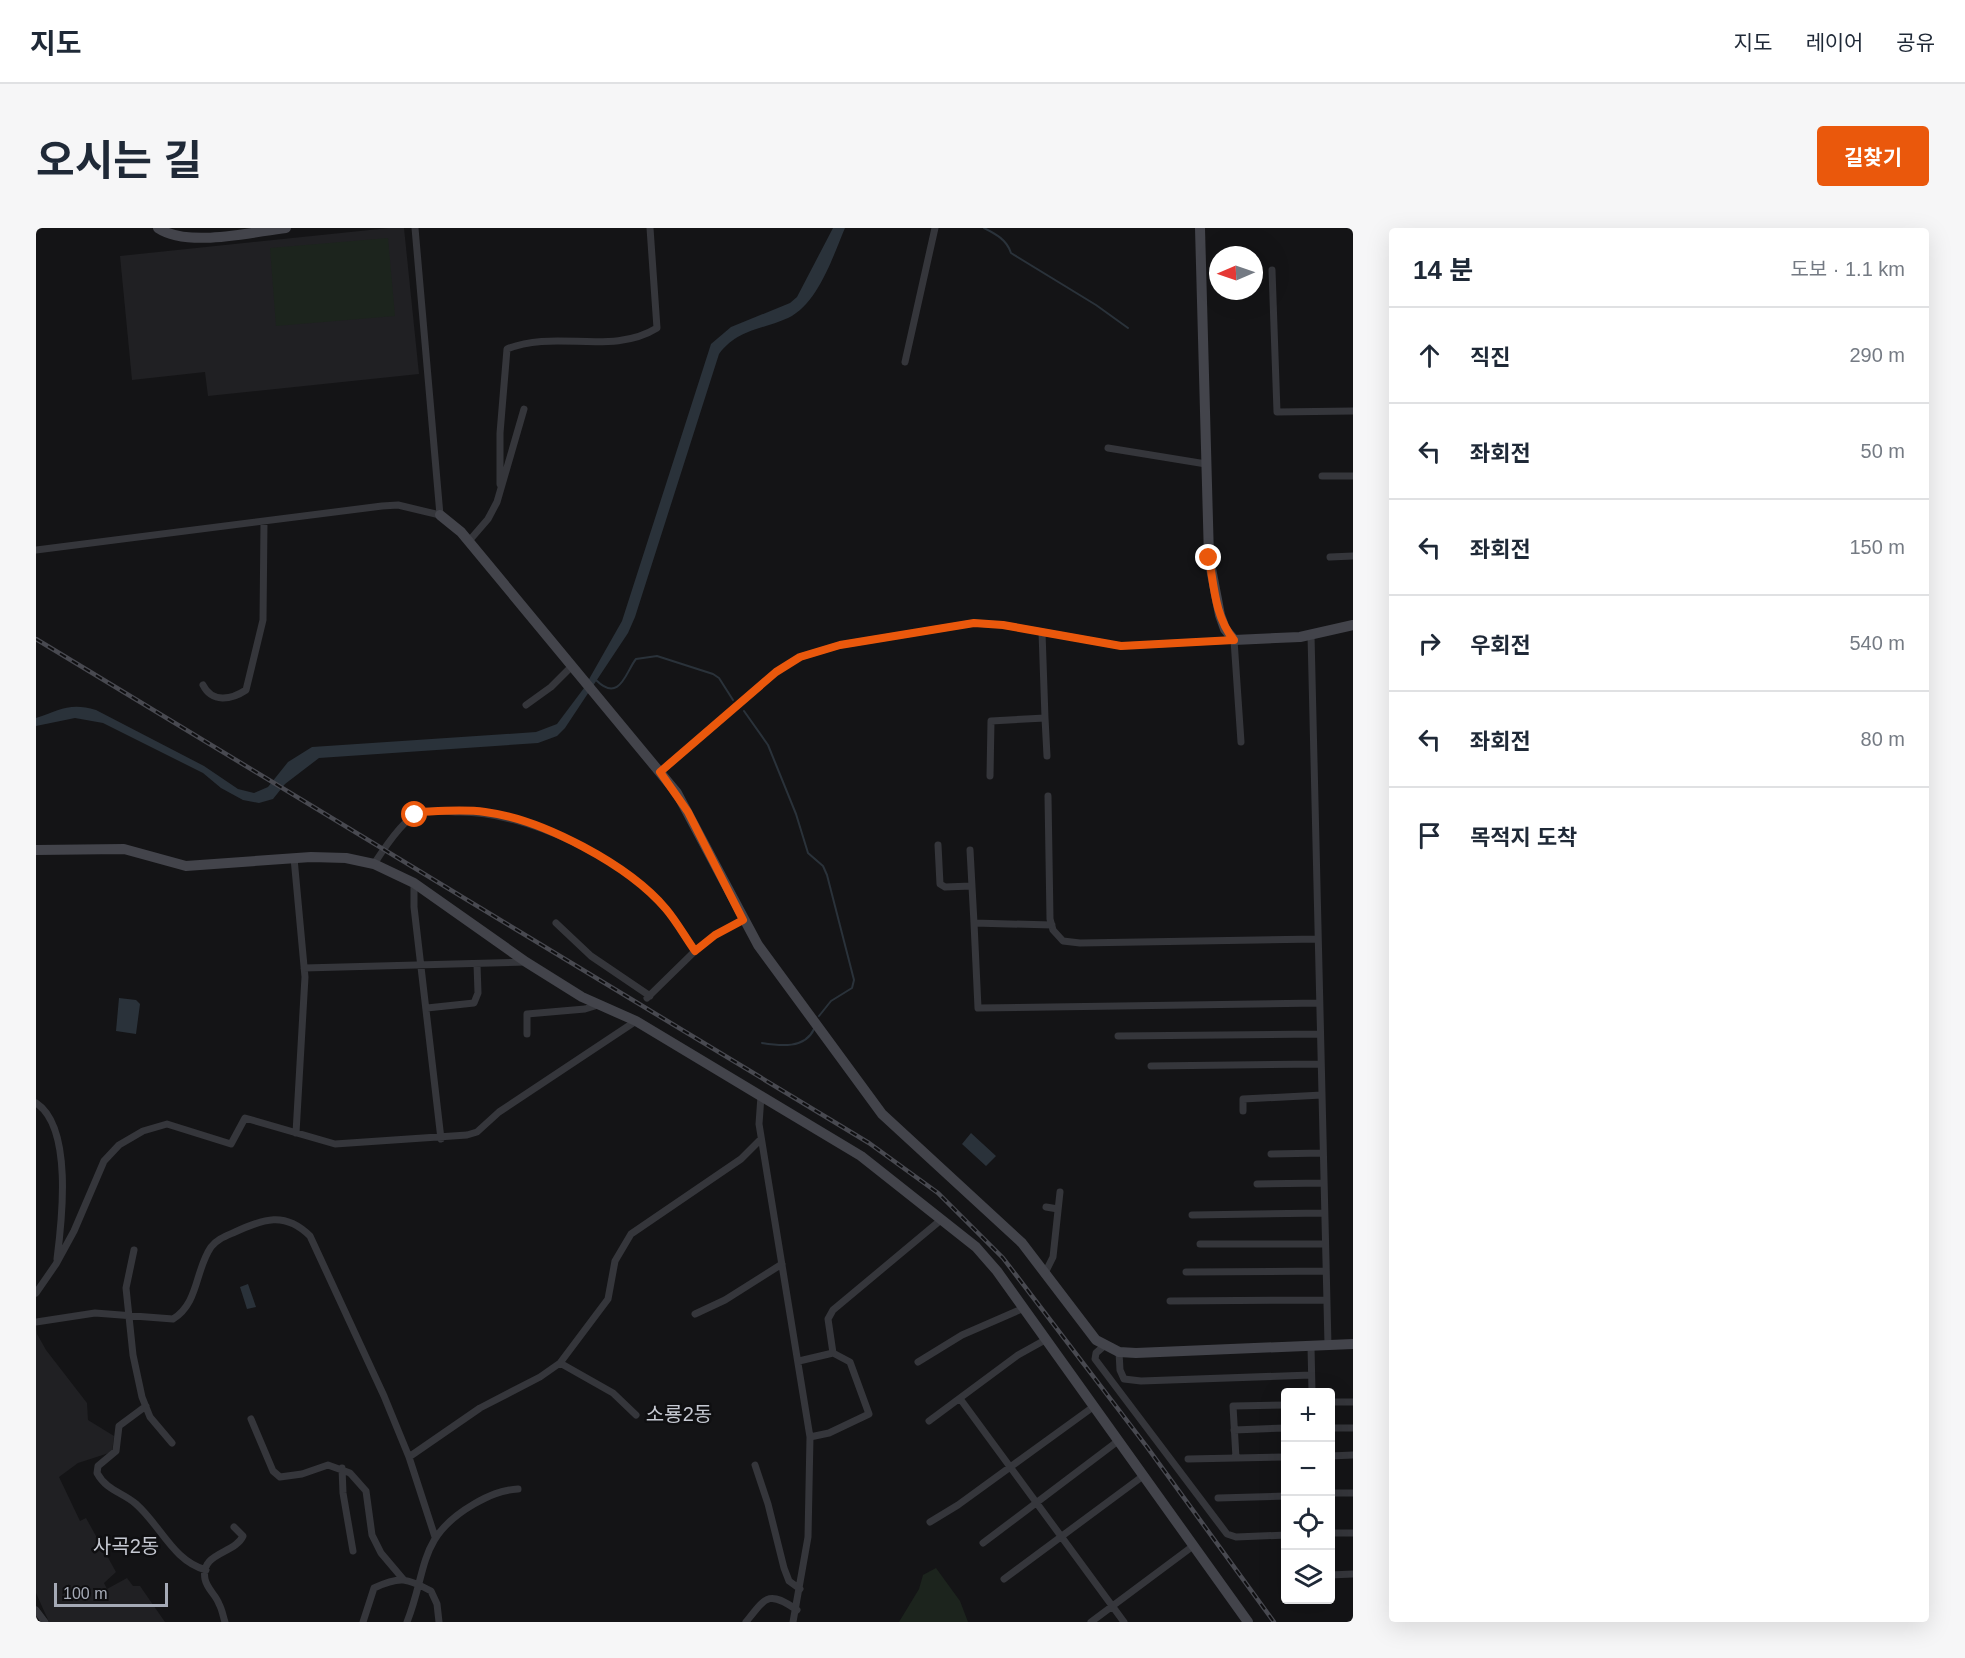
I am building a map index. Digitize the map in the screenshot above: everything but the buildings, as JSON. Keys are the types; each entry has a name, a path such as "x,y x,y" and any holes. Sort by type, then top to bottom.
{"street":[{"path":"158,228 176,236 196,238 286,228"},
{"path":"415,228 440,515"},
{"path":"500,484 500,433 507,349 550,342 632,340 657,328 650,228"},
{"path":"905,362 935,228"},
{"path":"1200,228 1209,558 1220,615 1225,629 1234,640 1241,742"},
{"path":"1272,270 1277,412 1353,411"},
{"path":"469,541 488,519 497,502 500,484 524,409"},
{"path":"1108,448 1206,464"},
{"path":"1322,476 1353,477"},
{"path":"36,550 398,505 440,515 469,541 660,772 688,812 743,920 777,973 882,1114 1022,1243 1096,1340 1119,1352 1353,1344"},
{"path":"203,686 211,696 220,698 238,695 246,690 263,620 264,522"},
{"path":"1330,557 1353,556"},
{"path":"660,772 776,672 800,657 818,650 931,628 974,623 1121,646 1311,635 1353,626"},
{"path":"1042,632 1047,756"},
{"path":"1311,635 1328,1345"},
{"path":"526,705 551,687 572,666"},
{"path":"990,776 991,721 1045,718"},
{"path":"1048,796 1052,925 1059,938 1070,943 1318,939"},
{"path":"374,864 403,826 420,812 485,812 540,827 567,838 629,876 666,909 695,951"},
{"path":"938,845 940,884 945,887 971,886"},
{"path":"36,850 124,849 186,866 294,858 346,858 374,864 414,883 526,962 582,997 636,1022 861,1156 976,1247 1024,1308 1248,1622"},
{"path":"970,850 978,1008 1319,1003"},
{"path":"294,858 304,968 296,1133"},
{"path":"414,883 441,1139"},
{"path":"556,923 591,956 648,997 695,951 715,935 743,920"},
{"path":"974,923 1052,925"},
{"path":"304,968 526,962"},
{"path":"427,1008 474,1003 478,997 477,964"},
{"path":"527,1034 527,1014 585,1009 601,1005"},
{"path":"36,1293 56,1264 104,1161 119,1145 143,1131 167,1124 231,1144 245,1118 335,1144 441,1139 477,1132 498,1113 636,1022"},
{"path":"1118,1036 1320,1034"},
{"path":"1151,1066 1321,1064"},
{"path":"1243,1111 1243,1099 1322,1095"},
{"path":"761,1096 759,1124 761,1139 810,1437 808,1537 793,1622"},
{"path":"36,1103 50,1115 58,1134 61,1152 62,1193 56,1264"},
{"path":"409,1457 480,1408 540,1377 560,1363 608,1299 615,1261 631,1234 741,1159 761,1139"},
{"path":"1271,1154 1323,1153"},
{"path":"1257,1184 1324,1183"},
{"path":"1045,1273 1053,1257 1060,1192"},
{"path":"1046,1207 1058,1209"},
{"path":"1192,1215 1324,1214"},
{"path":"833,1353 828,1319 833,1310 942,1219"},
{"path":"36,1322 96,1313 160,1320 173,1319 181,1314 188,1304 211,1247 218,1240 260,1221 282,1220 300,1226 310,1236 339,1294 409,1457 435,1537"},
{"path":"1200,1244 1325,1244"},
{"path":"134,1250 126,1288 133,1355 150,1417 172,1443"},
{"path":"695,1314 724,1300 782,1264"},
{"path":"1186,1272 1326,1271"},
{"path":"1170,1301 1327,1300"},
{"path":"918,1362 967,1332 1024,1308"},
{"path":"929,1421 961,1400 1018,1355 1045,1340"},
{"path":"1104,1346 1096,1353 1095,1359 1227,1534 1236,1537 1281,1535"},
{"path":"1311,1346 1312,1388"},
{"path":"1119,1352 1120,1370 1125,1379 1141,1381 1311,1375"},
{"path":"799,1361 833,1353 850,1362 868,1414 829,1433 810,1437"},
{"path":"560,1363 613,1394 636,1415"},
{"path":"961,1400 1124,1622"},
{"path":"1335,1402 1353,1402"},
{"path":"1236,1458 1233,1406 1281,1405"},
{"path":"146,1406 118,1426 116,1451 98,1466 97,1473 106,1486 128,1498 150,1517 185,1562 206,1570"},
{"path":"930,1522 1011,1468 1093,1407"},
{"path":"251,1419 273,1472 280,1477 302,1474 328,1465 351,1473 366,1491 372,1534 381,1553 403,1579"},
{"path":"1234,1430 1281,1428"},
{"path":"1335,1428 1353,1428"},
{"path":"983,1543 1118,1442"},
{"path":"1335,1456 1353,1455"},
{"path":"1188,1459 1281,1457"},
{"path":"754,1465 768,1504 784,1568 789,1581 800,1589"},
{"path":"342,1468 342,1493 352,1551"},
{"path":"1004,1579 1143,1476"},
{"path":"407,1622 438,1530 456,1514 493,1493 518,1490"},
{"path":"1335,1493 1353,1493"},
{"path":"1218,1497 1281,1496"},
{"path":"225,1622 219,1602 205,1578 208,1563 217,1554 241,1542 243,1536 234,1527"},
{"path":"1335,1533 1353,1533"},
{"path":"1091,1622 1193,1546"},
{"path":"1335,1575 1353,1574"},
{"path":"363,1622 374,1588 391,1580 403,1579 431,1591 437,1604 439,1622"},
{"path":"746,1622 764,1600 770,1597 783,1600 796,1610"},
{"path":"36,1610 45,1622"}],"shaded area":[{"path":"404,228 419,374 208,396 205,372 132,380 120,256"},
{"path":"833,228 845,228 830,265 808,302 788,318 742,335 719,354 635,617 628,633 565,728 557,736 538,743 319,758 285,784 273,799 259,803 243,800 221,788 203,773 103,723 75,718 36,726 36,718 65,708 79,707 96,710 204,766 238,789 254,793 268,787 288,762 312,747 536,732 557,724 584,688 622,621 711,344 731,327 790,303 797,297"},
{"path":"388,238 395,316 276,326 270,248"},
{"path":"119,998 136,1000 140,1004 136,1034 116,1031"},
{"path":"971,1133 996,1156 986,1166 962,1144"},
{"path":"248,1284 256,1307 247,1309 240,1287"},
{"path":"36,1324 37,1334 46,1350 87,1403 88,1420 114,1436 112,1452 78,1463 59,1477 80,1521 86,1518 116,1572 104,1583 107,1589 127,1578 133,1586 140,1586 165,1622 49,1622 36,1593"},
{"path":"936,1568 960,1601 968,1622 899,1622 919,1589 923,1575"}],"waterway":[{"path":"984,228 1004,241 1011,253 1096,305 1128,328"},
{"path":"596,680 611,689 617,687 636,659 657,656 713,674 719,678 733,700"},
{"path":"744,711 768,745 796,814 808,853 823,866 827,875 854,980 852,988 831,1001 819,1016"},
{"path":"762,1043 791,1045 805,1040 814,1029"}],"railway":[{"path":"36,639 869,1143 938,1193 1003,1258 1147,1447 1274,1622"}],"district":[{"name":"소룡2동","path":"679,1414"},
{"name":"사곡2동","path":"126,1546"}],"route":[{"path":"415,815 420,812 485,812 540,827 567,838 629,876 650,893 666,909 695,951 715,935 743,920 702,836 677,793 660,772 776,672 800,657 818,650 879,640 931,628 974,623 1003,625 1121,646 1234,640 1225,629 1220,615 1209,558"}]}
